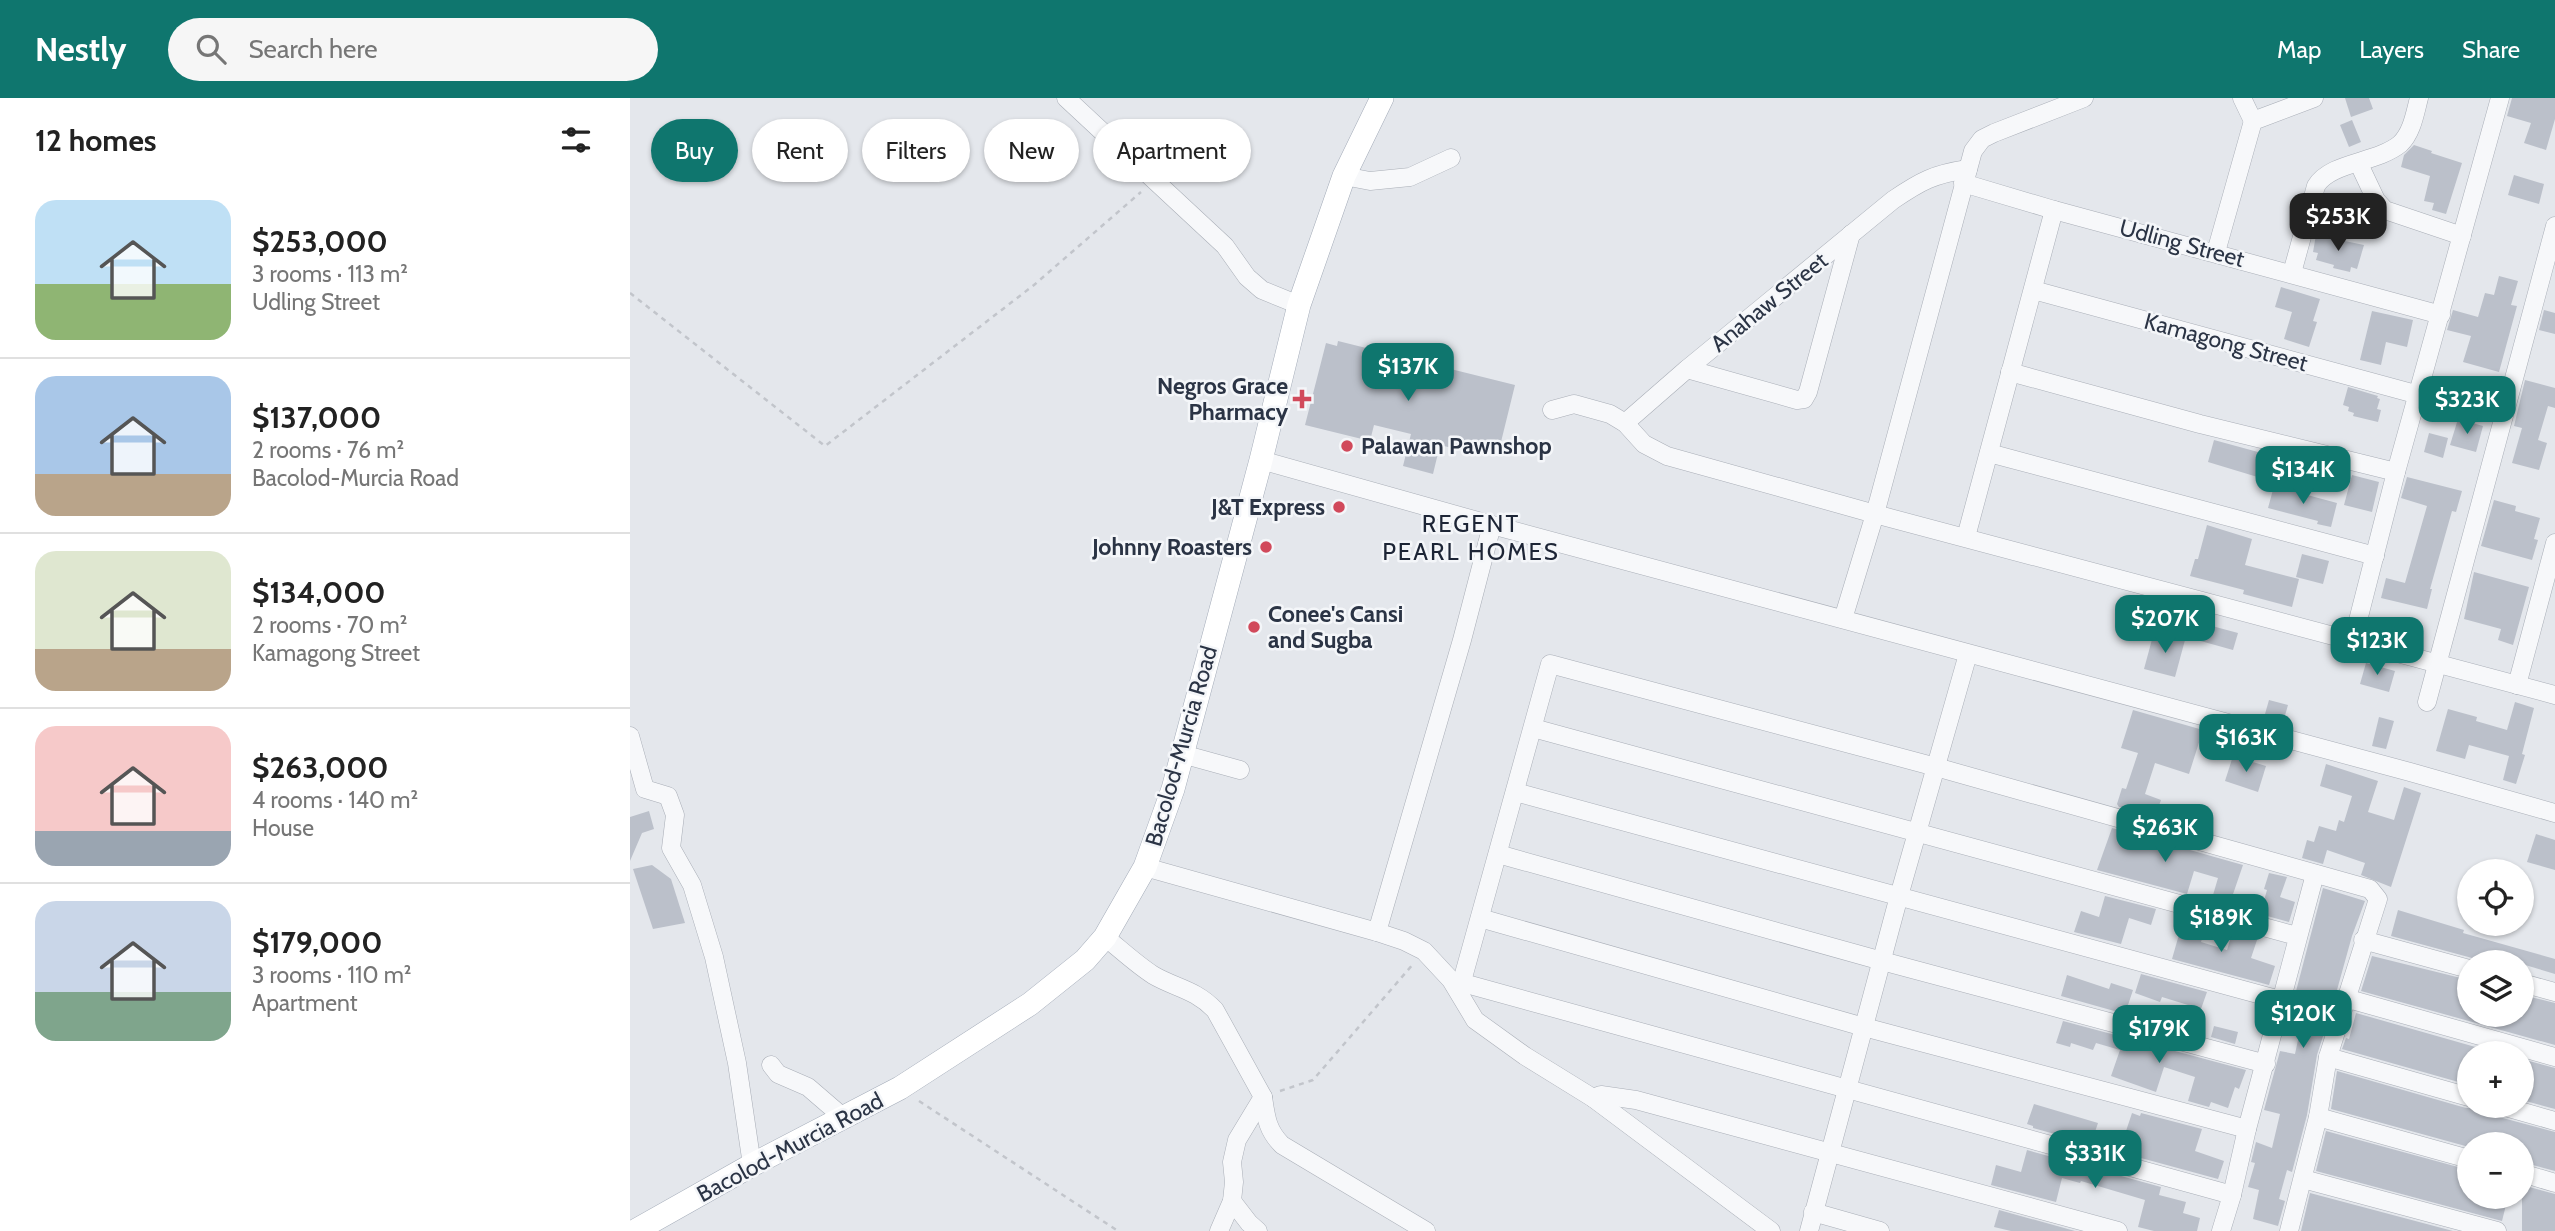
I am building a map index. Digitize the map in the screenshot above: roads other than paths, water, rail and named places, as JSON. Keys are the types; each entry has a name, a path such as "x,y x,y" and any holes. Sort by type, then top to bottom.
{"main road":[{"name":"Bacolod-Murcia Road","path":"635,1231 752,1165 900,1088 1030,1004 1085,960 1105,937 1145,867 1159,833 1261,460 1299,305 1344,176 1382,98"}],"street":[{"path":"1066,98 1224,246 1247,278 1262,290 1299,305"},
{"path":"1843,619 1875,514 1973,151 1982,139 2084,98"},
{"path":"2216,252 2253,121 2242,98"},
{"path":"2253,121 2314,98"},
{"path":"2292,273 2316,186 2321,177 2332,171 2359,164 2401,143 2413,124 2419,98"},
{"path":"2353,640 2396,472 2500,98"},
{"path":"1344,176 1370,181 1410,177 1451,158"},
{"path":"2359,164 2376,200 2385,211 2462,236"},
{"name":"Anahaw Street","path":"1625,423 1873,215 1922,180 1945,172 1966,176"},
{"name":"Udling Street","path":"1966,176 2054,210 2441,314"},
{"path":"1966,537 2054,210"},
{"path":"2427,702 2555,226"},
{"path":"1687,369 1797,400 1804,399 1851,234"},
{"name":"Kamagong Street","path":"2033,290 2419,395"},
{"path":"2010,372 2200,424 2396,472"},
{"path":"1552,410 1574,404 1610,414 1625,423 1644,444 1667,456 2555,695"},
{"path":"1989,453 2375,556"},
{"path":"1261,460 2555,813"},
{"path":"1377,932 1462,640 1492,525"},
{"path":"2517,685 2555,543"},
{"path":"1810,1231 1917,831 1968,654"},
{"path":"1461,987 1550,664 1936,767 2370,889 2375,893 2377,908 2363,940 2328,1058 2318,1117 2289,1231"},
{"path":"1533,728 2297,936"},
{"path":"630,736 645,789 670,798 675,815 671,848 692,885 714,957 737,1063 752,1165"},
{"path":"1182,754 1240,770"},
{"path":"1515,792 2280,1000"},
{"path":"1498,854 1882,961 2266,1063"},
{"path":"1145,867 1377,932 1424,951 1461,987 1475,1020 1525,1056 1593,1098 1771,1231"},
{"path":"2221,1231 2315,874"},
{"path":"1480,918 1864,1027 2246,1129"},
{"path":"1105,937 1150,973 1198,995 1214,1010 1263,1097 1267,1124 1282,1146 1426,1231"},
{"path":"2363,940 2457,966"},
{"path":"2534,986 2555,992"},
{"path":"1461,987 1847,1088 2232,1195"},
{"path":"2345,998 2555,1057"},
{"path":"2328,1058 2457,1094"},
{"path":"771,1065 778,1074 808,1087 844,1118"},
{"path":"1593,1098 1601,1094 1636,1100 2118,1231"},
{"path":"1219,1231 1232,1201 1232,1162 1237,1140 1263,1097"},
{"path":"2534,1115 2555,1121"},
{"path":"2318,1117 2457,1156"},
{"path":"2534,1177 2555,1183"},
{"path":"2302,1179 2497,1231"},
{"path":"1232,1201 1258,1231"},
{"path":"1813,1212 1880,1231"}],"place":[{"name":"Negros Grace Pharmacy","path":"1302,399"},
{"name":"Palawan Pawnshop","path":"1347,446"},
{"name":"J&T Express","path":"1339,507"},
{"name":"Johnny Roasters","path":"1266,547"},
{"name":"Conee's Cansi and Sugba","path":"1254,627"}],"district":[{"name":"REGENT PEARL HOMES","path":"1471,538"}]}
